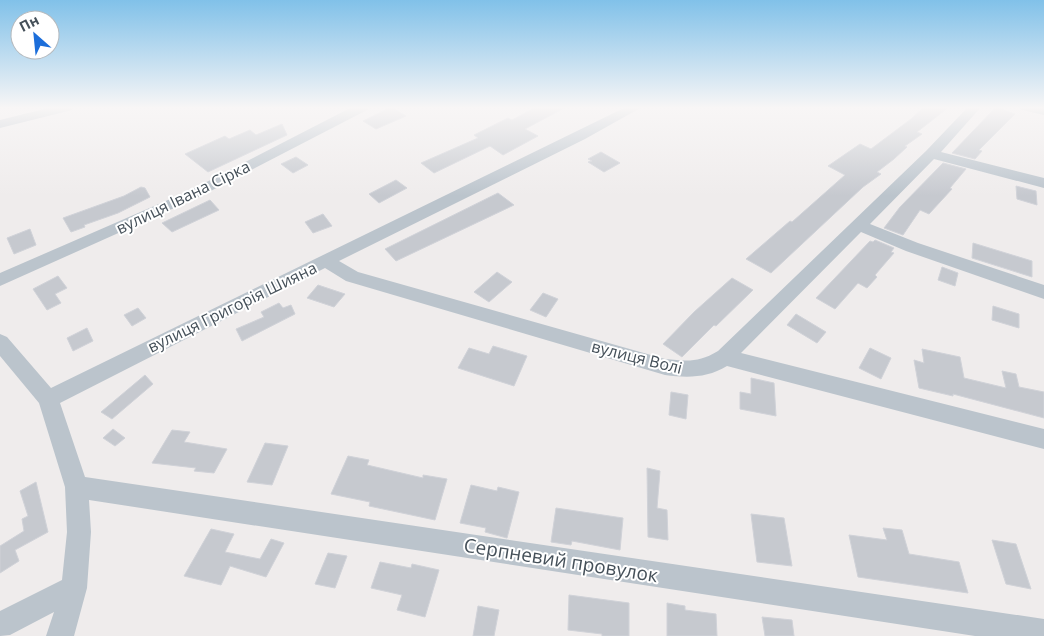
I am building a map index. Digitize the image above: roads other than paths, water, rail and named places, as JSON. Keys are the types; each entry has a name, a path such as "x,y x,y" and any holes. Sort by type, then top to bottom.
{"street":[{"name":"вулиця Івана Сірка","path":"0,280 196,193 305,137"},
{"name":"вулиця Григорія Шияна","path":"48,399 576,137"},
{"name":"вулиця Волі","path":"326,261 352,277 665,367 694,371 711,366 725,357 947,137"},
{"path":"930,154 1044,183"},
{"path":"858,225 912,247 1044,292"},
{"path":"0,342 48,399 77,487 79,532 74,588 60,636"},
{"path":"725,357 1044,439"},
{"name":"Серпневий провулок","path":"77,487 1044,633"},
{"path":"0,625 74,588"}]}
